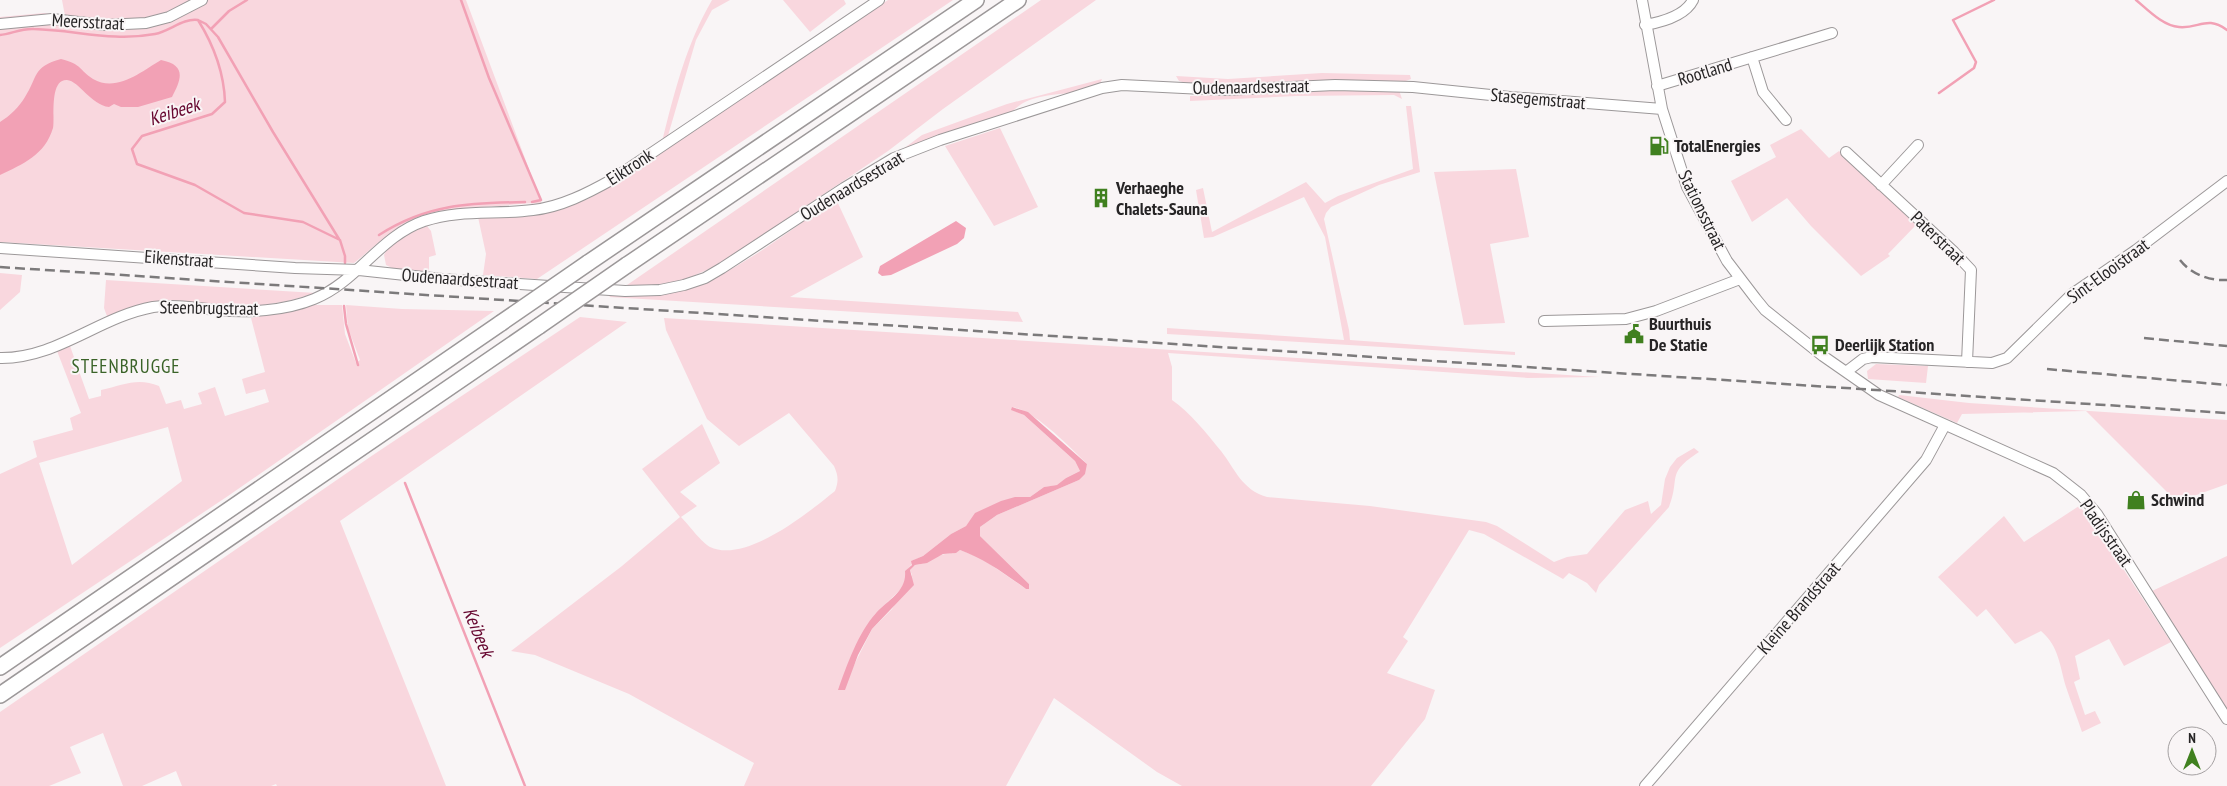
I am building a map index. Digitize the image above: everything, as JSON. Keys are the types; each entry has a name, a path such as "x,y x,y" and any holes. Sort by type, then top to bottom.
{"highway":[{"path":"0,667 588,262 976,0"},
{"path":"0,694 1018,0"}],"street":[{"name":"Meersstraat","path":"0,24 52,19 104,25 146,23 169,17 202,0"},
{"name":"Eiktronk","path":"359,270 389,241 424,221 477,212 533,210 591,191 653,152 879,0"},
{"name":"Stationsstraat","path":"1642,0 1645,25 1668,133 1687,187 1714,239 1740,279 1765,310 1846,372"},
{"path":"1645,25 1660,22 1688,10 1693,0"},
{"name":"Rootland","path":"1657,86 1832,33"},
{"name":"Rootland","path":"1752,57 1763,92 1786,120"},
{"name":"Oudenaardsestraat","path":"359,270 442,279 625,291 660,290 705,278 894,158 940,140 1079,94 1122,85 1224,90 1335,85 1413,87"},
{"name":"Stasegemstraat","path":"1413,87 1662,109"},
{"path":"1880,185 1918,145"},
{"name":"Paterstraat","path":"1846,152 1971,270 1966,362"},
{"name":"Sint-Elooistraat","path":"1966,362 1992,363 2007,358 2072,294 2136,250 2227,181"},
{"name":"Eikenstraat","path":"0,248 295,268 359,270"},
{"name":"Steenbrugstraat","path":"0,358 31,356 112,321 152,307 244,310 295,304 314,299 359,270"},
{"path":"1544,321 1626,318 1656,311 1740,279"},
{"path":"1846,372 1863,359 1872,357 1966,362"},
{"name":"Pladijsstraat","path":"1846,372 1890,401 2053,473 2081,496 2097,514 2227,719"},
{"name":"Kleine Brandstraat","path":"1646,786 1920,467 1934,448 1945,426"}],"shaded area":[{"path":"62,0 466,0 542,204 526,203 464,208 429,214 399,227 354,263 0,242 0,17 44,13 65,16"},
{"path":"712,0 730,0 712,10 696,40 667,139 662,142 676,87 688,52"},
{"path":"783,0 844,0 846,4 810,32"},
{"path":"888,0 953,0 537,279 483,275 486,254 478,217 546,213 588,199 647,162"},
{"path":"1041,0 1096,0 943,109 888,151 718,265 684,280 655,285 627,285"},
{"path":"61,59 73,63 88,76 102,83 120,82 129,79 161,60 175,65 180,73 180,78 172,97 138,107 121,107 114,104 109,107 103,105 91,98 72,81 61,81 55,92 53,128 45,145 32,158 0,175 0,122 20,104 40,69"},
{"path":"1322,73 1410,75 1411,79 1403,82 1190,84 1179,81 1176,76 1228,79"},
{"path":"1102,79 1100,84 1081,91 1033,99 1018,106 1012,112 903,149 922,135 1007,104"},
{"path":"1337,89 1399,90 1402,99 1394,95 1296,96 1190,101 1190,96"},
{"path":"1406,106 1411,106 1420,172 1379,185 1331,207 1324,219 1350,340 1515,352 1515,355 1167,334 1167,328 1344,340 1325,237 1304,197 1213,237 1204,238 1196,190 1203,188 1212,232 1306,182 1325,203 1338,196 1413,169"},
{"path":"1000,128 1038,207 994,226 945,146"},
{"path":"1801,129 1829,158 1839,151 1916,225 1888,254 1890,256 1861,276 1811,226 1787,198 1752,222 1731,181 1776,157 1770,145"},
{"path":"1516,169 1529,237 1490,244 1505,323 1464,325 1434,172"},
{"path":"836,199 863,257 790,297 1018,312 1023,322 609,297 613,294 635,295 671,291 704,282 755,255"},
{"path":"956,221 966,228 964,238 957,244 891,275 882,276 878,273 880,266"},
{"path":"427,226 431,231 436,255 429,257 429,273 398,271 386,265 384,255 397,240"},
{"path":"0,273 22,275 20,292 0,310"},
{"path":"106,280 316,293 264,305 231,307 188,302 108,319 104,308"},
{"path":"312,305 342,305 345,334 356,363 360,360 348,328 346,305 402,309 494,311 228,496 0,648 0,474 37,457 33,441 73,430 70,418 81,413 57,351 70,346 89,399 101,396 101,390 130,383 144,382 159,386 166,404 181,400 184,409 202,404 198,393 215,387 225,416 269,402 265,389 246,394 242,379 265,372 251,318","holes":["168,427 182,481 72,565 39,463"]},
{"path":"580,317 627,322 340,521 446,786 277,786 276,784 271,786 182,786 176,771 142,786 123,786 103,733 70,747 81,773 49,786 0,786 0,712 373,455"},
{"path":"664,318 1599,377 1528,378 1168,353 1172,367 1172,400 1204,431 1245,484 1258,494 1267,497 1370,506 1486,522 1497,526 1554,562 1567,557 1587,554 1625,510 1648,501 1651,514 1661,505 1665,479 1670,467 1677,458 1694,448 1699,452 1688,459 1678,471 1669,507 1599,585 1596,593 1587,583 1569,573 1563,579 1484,534 1469,530 1403,637 1408,641 1387,673 1435,690 1425,719 1371,786 1182,786 1157,772 1054,698 1006,786 744,786 754,763 629,694 535,655 511,651 622,566 680,517 642,469 702,424 720,463 680,492 697,506 681,517 699,538 710,547 725,550 741,548 759,542 794,522 835,491 838,478 834,466 789,413 739,446 707,419 666,330","holes":["1012,407 1041,422 1087,464 1079,480 997,515 980,527 980,536 1029,584 1026,589 981,558 960,550 955,553 941,555 923,564 915,565 910,570 912,575 892,609 872,629 842,689 875,614 902,588 906,580 906,571 912,564 912,561 923,556 951,534 966,526 976,513 1030,497 1044,487 1058,485 1066,478 1080,471 1075,461 1024,415 1012,410"]},
{"path":"1876,364 1928,366 1926,383 1868,379 1867,371"},
{"path":"1899,395 1969,403 2227,420 2227,484 2177,502 2086,411 1962,414 1957,423 1898,397"},
{"path":"1012,407 1028,412 1087,464 1085,474 1079,480 997,515 980,527 980,536 1029,584 1029,589 1026,589 986,562 960,550 956,553 943,554 927,563 915,565 910,570 914,585 872,629 858,655 845,690 838,690 845,670 864,630 876,613 900,589 905,578 905,571 912,565 911,561 923,556 951,534 966,526 975,513 1001,501 1015,497 1030,497 1044,487 1057,485 1080,471 1075,461 1024,415 1011,410"},
{"path":"2079,506 2092,521 2171,642 2124,666 2109,639 2075,656 2080,679 2074,682 2085,715 2095,711 2101,723 2082,732 2066,687 2058,657 2047,637 2041,631 2015,644 1986,609 1977,617 1938,577 2004,516 2024,542"},
{"path":"2227,556 2227,711 2152,591"}],"waterway":[{"path":"211,29 229,11 247,0"},
{"path":"461,0 489,78 541,200 532,202"},
{"path":"1939,93 1974,68 1976,62 1953,20 1994,0"},
{"path":"2136,0 2156,17 2173,26 2186,27 2214,23 2227,30"},
{"path":"198,20 206,24 218,37 273,132 339,239"},
{"name":"Keibeek","path":"0,35 30,29 124,37 139,36 155,34 187,21 198,20 217,59 225,102 212,114 142,136 132,149 137,164 195,185 244,213 303,222 340,240 345,263"},
{"path":"379,235 414,217 449,207 485,203 525,202"},
{"name":"Keibeek","path":"344,306 346,324 358,365"},
{"name":"Keibeek","path":"405,483 525,786"}],"railway":[{"path":"2180,260 2189,269 2201,276 2227,280"},
{"path":"0,267 2227,413"},
{"path":"2144,338 2227,346"},
{"path":"2047,369 2227,385"}],"place":[{"name":"TotalEnergies","path":"1659,146"},
{"name":"Verhaeghe Chalets-Sauna","path":"1101,198"},
{"name":"Buurthuis De Statie","path":"1634,334"},
{"name":"Deerlijk Station","path":"1820,345"},
{"name":"Schwind","path":"2136,500"}],"district":[{"name":"STEENBRUGGE","path":"126,366"}]}
